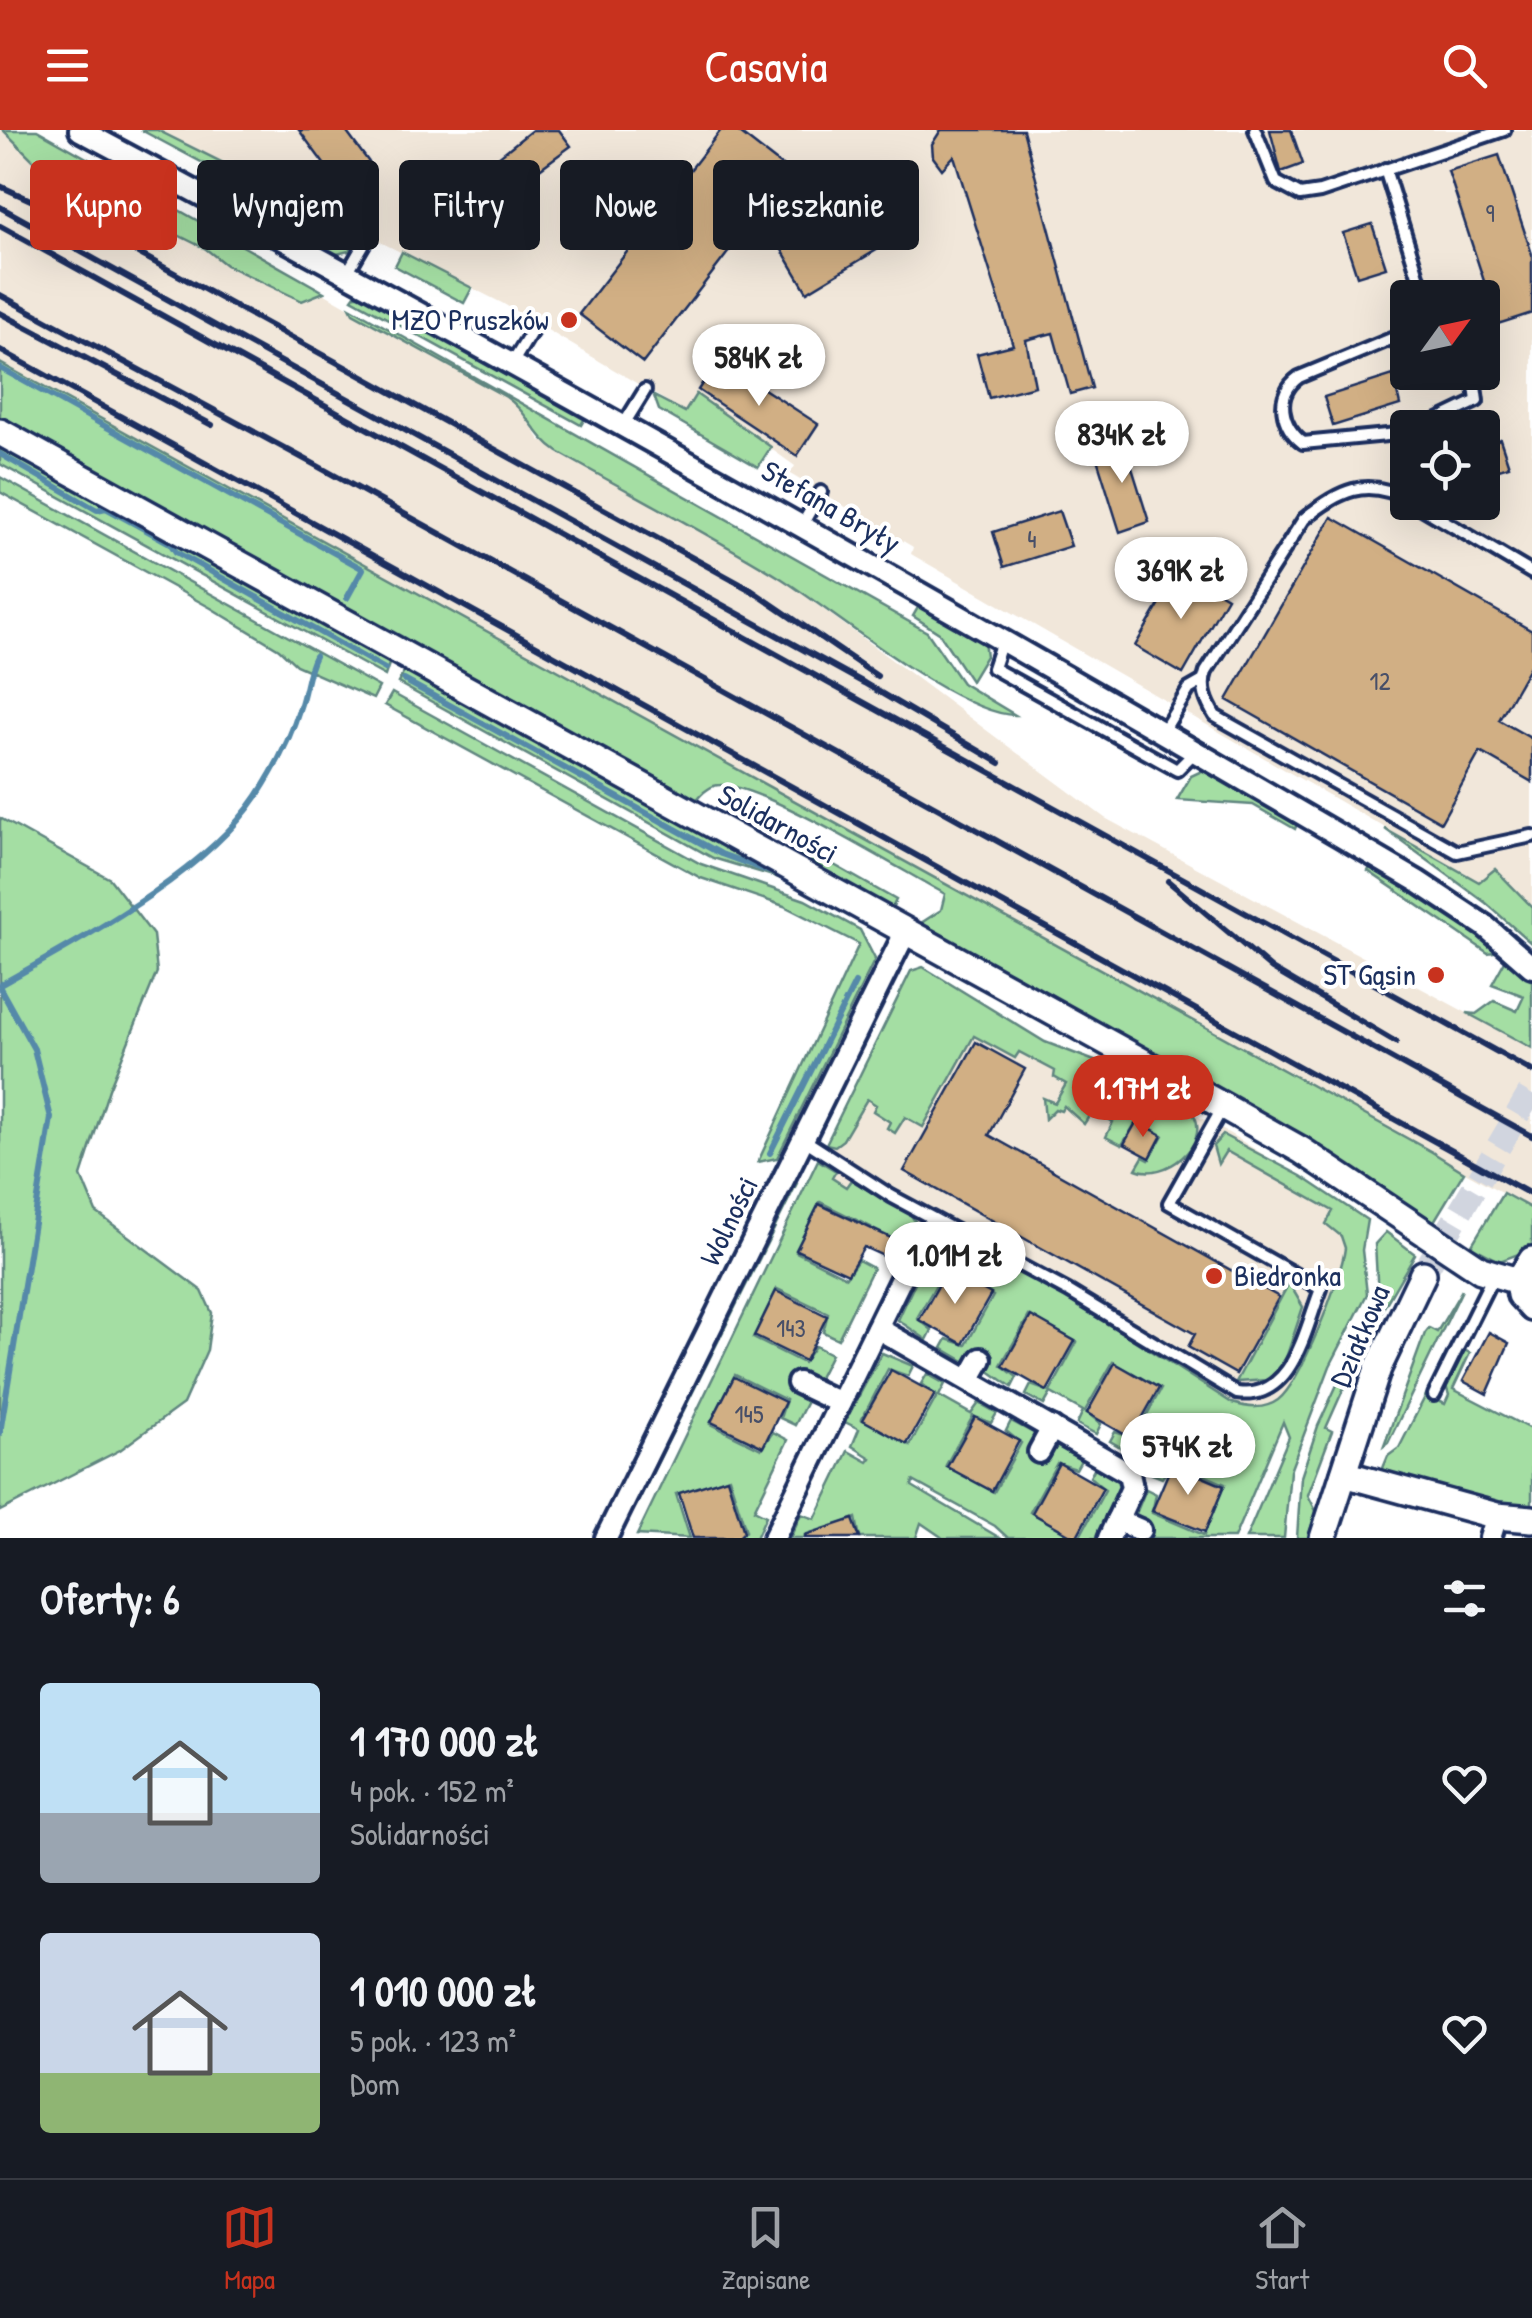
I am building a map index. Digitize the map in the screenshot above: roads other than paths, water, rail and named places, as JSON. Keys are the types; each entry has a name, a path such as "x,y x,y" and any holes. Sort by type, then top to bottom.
{"street":[{"name":"Stefana Bryły","path":"80,130 513,362 802,525 1417,880 1485,926 1532,967"},
{"name":"Solidarności","path":"0,432 1223,1106 1514,1272"},
{"name":"Wolności","path":"606,1538 906,931"},
{"path":"774,1538 917,1246"},
{"path":"1514,1272 1520,1295 1532,1308"},
{"name":"Działkowa","path":"1323,1538 1378,1368 1423,1274"},
{"path":"877,1328 1129,1473 1132,1488 1113,1529 1140,1530"},
{"path":"969,1380 981,1359"},
{"path":"798,1383 840,1403"},
{"path":"1039,1452 1052,1428"},
{"path":"1344,1474 1493,1527 1532,1518"}],"lane":[{"path":"1254,130 1276,182 1292,193 1320,192 1504,130"},
{"path":"1385,169 1419,280"},
{"path":"347,273 361,250"},
{"path":"513,362 535,326"},
{"path":"1390,339 1299,377 1288,388 1282,411 1293,435 1303,443 1390,435"},
{"path":"624,424 645,390"},
{"path":"1458,410 1477,401 1475,390"},
{"path":"1162,733 1189,689 1203,681 1304,519 1335,497 1368,486 1390,490"},
{"path":"802,525 821,492"},
{"path":"1442,520 1532,573"},
{"path":"1002,641 993,668 1178,770 1194,752"},
{"path":"1203,681 1215,716 1457,852 1532,836"},
{"path":"802,1139 931,1220 1068,1291 1238,1393 1266,1392 1286,1375 1321,1289 1169,1203 1223,1106"},
{"path":"917,1246 931,1220"},
{"path":"1434,1395 1514,1272"}],"waterway":[{"path":"0,368 363,569 347,598"},
{"path":"0,454 97,510 106,508 170,543 176,552 385,669"},
{"path":"0,985 139,903 206,852 234,825 257,796 282,753 315,656"},
{"path":"404,680 721,854 776,874"},
{"path":"770,1153 855,983"},
{"path":"0,988 34,1049 51,1118 0,1433"}],"tunnel":[{"path":"1423,1274 1532,1090"}],"railway":[{"path":"0,186 98,231 751,590 877,676"},
{"path":"0,207 864,683 1000,763"},
{"path":"0,226 1532,1071"},
{"path":"0,295 1532,1136"},
{"path":"0,313 212,425"},
{"path":"0,350 1532,1195"},
{"path":"1168,881 1272,969 1396,1042"}],"place":[{"name":"MZO Pruszków","path":"569,320"},
{"name":"ST Gąsin","path":"1436,975"},
{"name":"Biedronka","path":"1214,1276"}]}
